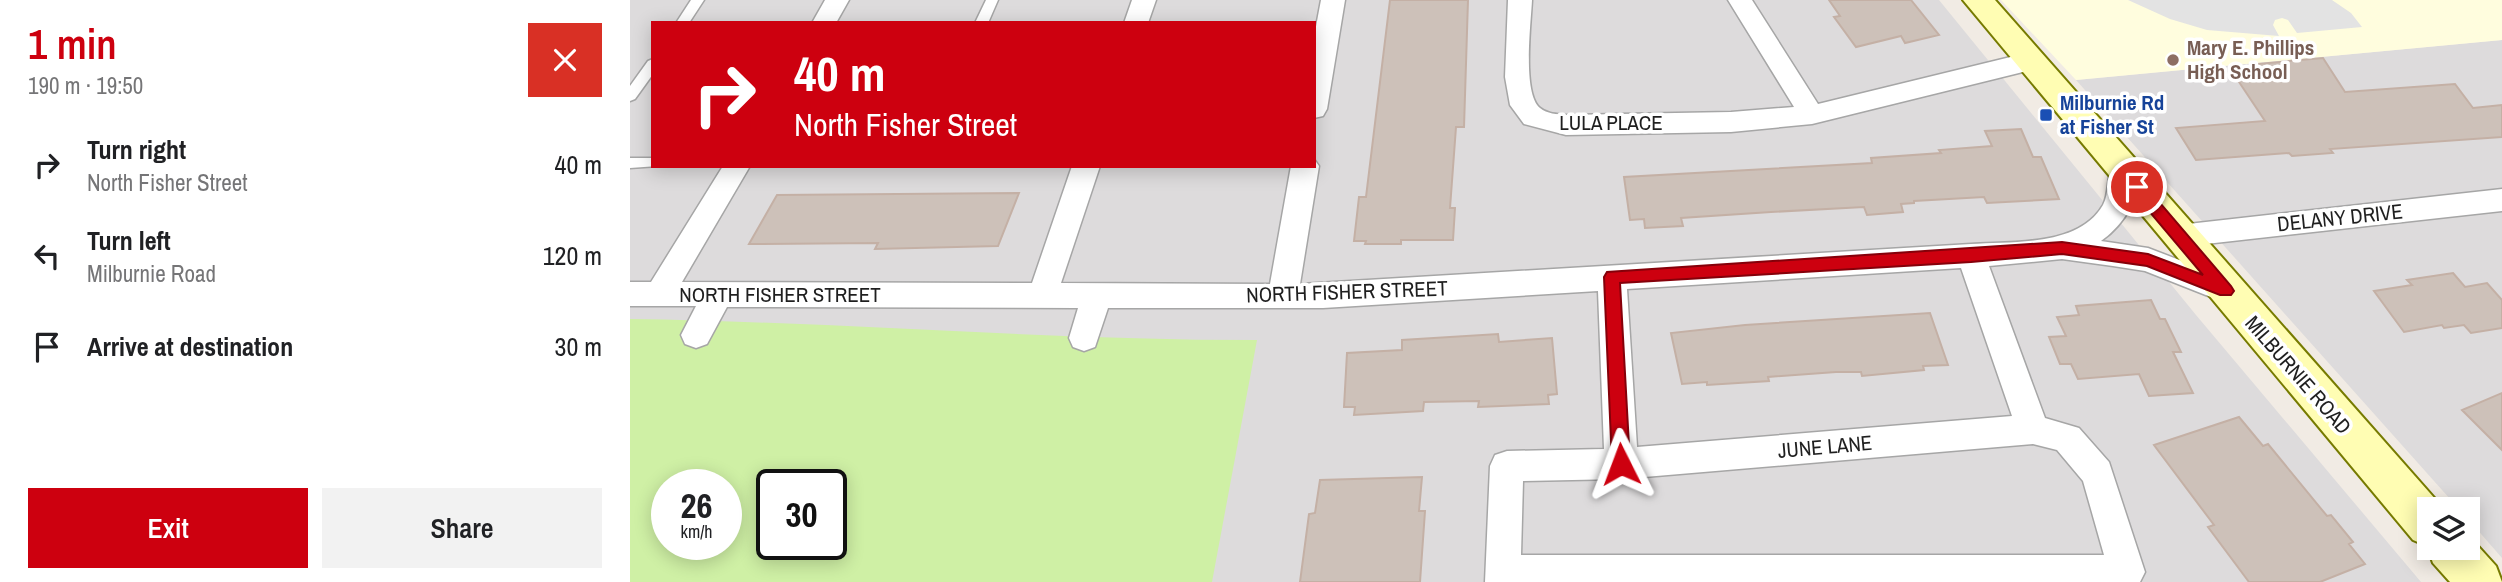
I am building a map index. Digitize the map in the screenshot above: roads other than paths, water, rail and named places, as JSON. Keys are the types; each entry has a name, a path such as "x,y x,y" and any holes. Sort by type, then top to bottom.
{"street":[{"path":"825,21 838,0"},
{"path":"1137,21 1144,0"},
{"path":"1316,97 1332,0"},
{"name":"LULA PLACE","path":"1520,0 1518,90 1530,115 1543,121 1566,125 1812,115 2031,61"},
{"path":"1740,0 1812,115"},
{"name":"MILBURNIE ROAD","path":"1978,0 2417,511"},
{"path":"644,294 736,168"},
{"path":"1042,296 1085,168"},
{"path":"1283,297 1305,168"},
{"name":"NORTH FISHER STREET","path":"2062,248 2092,234 2110,219 2118,208 2123,191 2123,170"},
{"name":"DELANY DRIVE","path":"2179,236 2502,200"},
{"name":"NORTH FISHER STREET","path":"644,294 1283,297 1364,295 2062,248 2148,260 2226,291"},
{"path":"1971,256 2033,429"},
{"path":"1612,277 1621,464"},
{"path":"696,335 718,294"},
{"path":"1084,338 1097,296"},
{"name":"JUNE LANE","path":"2033,429 2067,438 2097,473 2127,572 1503,577 1507,466 1621,464 2033,429"},
{"path":"2460,560 2480,582"}],"lane":[{"path":"683,21 698,0"},
{"path":"982,21 992,0"},
{"path":"630,96 651,67"},
{"path":"630,163 651,163"}],"place":[{"name":"Mary E. Phillips High School","path":"2173,60"},
{"name":"Milburnie Rd at Fisher St","path":"2046,115"}]}
